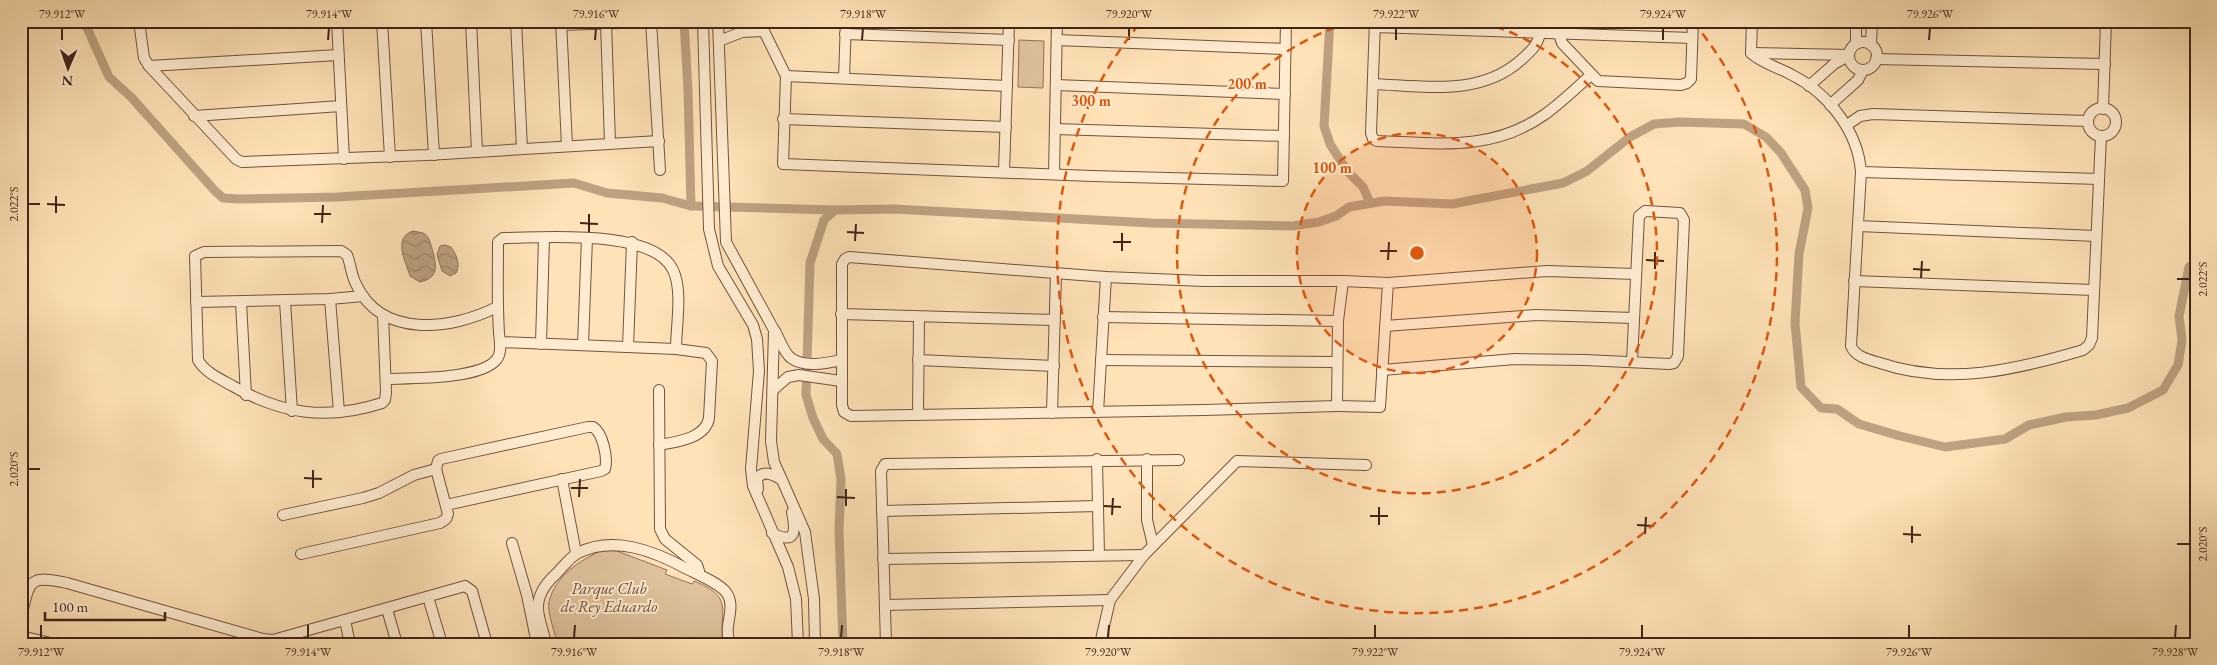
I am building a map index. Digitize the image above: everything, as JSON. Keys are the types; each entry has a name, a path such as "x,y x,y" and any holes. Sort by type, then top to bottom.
{"street":[{"path":"139,21 144,58 149,66 194,116 242,162 434,155 659,141"},
{"path":"337,21 344,159"},
{"path":"382,21 390,157"},
{"path":"426,21 434,155"},
{"path":"471,21 476,152"},
{"path":"516,21 522,149"},
{"path":"703,21 710,229 718,266 753,325 757,339 758,371 751,469 753,486 762,511 788,567 796,599 798,644"},
{"path":"718,21 726,242 790,358 800,362 820,364 842,360"},
{"path":"844,78 846,21"},
{"path":"1004,172 1009,21"},
{"path":"1054,174 1057,21"},
{"path":"719,42 761,26 786,76 783,119 783,164 1283,181 1286,21"},
{"path":"1560,21 1562,43 1591,74 1602,82 1684,85 1691,79 1693,21"},
{"path":"1751,53 1752,21"},
{"path":"1809,86 1834,64 1849,55 1856,44 1856,21"},
{"path":"1871,45 1872,21"},
{"path":"2103,109 2106,21"},
{"path":"567,146 561,23 652,22 660,170"},
{"path":"606,23 610,143"},
{"path":"1591,74 1553,108 1522,128 1486,140 1453,144 1375,140 1371,133 1375,24 1540,33 1692,38"},
{"path":"1373,84 1456,87 1478,83 1500,76 1514,66 1536,44 1540,33"},
{"path":"845,34 1009,40"},
{"path":"1057,40 1286,48"},
{"path":"1849,55 1854,67 1863,70 1872,67 1876,59 1876,51 1866,42 1856,44"},
{"path":"1751,53 1849,55"},
{"path":"1751,53 1759,60 1793,75 1809,86 1830,105 1847,125 1858,153 1861,172 1851,344 1854,352 1874,361 1903,370 1950,376 1983,373 2019,368 2086,348 2092,338 2101,136"},
{"path":"149,66 338,56"},
{"path":"1876,59 2105,64"},
{"path":"1830,105 1858,80 1863,70"},
{"path":"786,76 1007,86"},
{"path":"1056,85 1285,94"},
{"path":"194,116 341,106"},
{"path":"2103,109 2112,113 2116,123 2112,132 2101,136 2093,134 2088,121 2094,111 2103,109"},
{"path":"1847,125 1860,116 1873,114 2088,121"},
{"path":"783,119 1006,127"},
{"path":"1055,129 1284,136"},
{"path":"1861,172 2099,179"},
{"path":"1382,370 1515,359 1670,364 1678,359 1684,220 1682,214 1646,211 1640,214 1632,362"},
{"path":"1858,226 2096,236"},
{"path":"540,344 544,238"},
{"path":"584,345 586,238"},
{"path":"386,379 448,377 486,367 496,360 500,342 497,307 499,239 586,238 632,242 659,254 672,269 678,287 676,349"},
{"path":"628,347 632,242"},
{"path":"382,315 386,379 385,400 382,403 339,412 292,411 246,394 212,375 198,360 195,259 198,254 204,252 341,251 347,255 355,283 362,296 382,315 402,323 420,326 463,320 497,307"},
{"path":"1388,283 1380,407 1337,406 851,416 844,412 842,405 842,264 845,259 850,257 1056,273 1203,281 1388,283 1547,271 1636,274"},
{"path":"1052,413 1056,273"},
{"path":"1098,412 1106,276"},
{"path":"1854,281 2094,290"},
{"path":"1337,406 1338,321 1343,282"},
{"path":"196,302 285,301 362,296"},
{"path":"330,299 339,412"},
{"path":"285,301 292,411"},
{"path":"241,302 246,394"},
{"path":"841,314 1055,320"},
{"path":"1385,326 1536,314 1634,318"},
{"path":"918,415 919,317"},
{"path":"1103,317 1338,321"},
{"path":"774,330 771,441 774,462 805,532 814,599 815,644"},
{"path":"500,342 676,349 703,352 711,358 709,418 707,426 702,432 676,442 659,445"},
{"path":"918,360 1054,366"},
{"path":"1101,360 1338,362"},
{"path":"772,390 788,377 800,375 841,381"},
{"path":"659,390 660,529 665,539 697,565 698,574"},
{"path":"301,554 440,523 446,519 448,514 436,469 438,461 441,459 588,427 597,429 600,433 606,461 605,468 601,471 446,505"},
{"path":"1097,459 1099,555"},
{"path":"886,644 881,471 885,464 889,462 1097,459 1179,460"},
{"path":"1147,460 1147,520 1153,545"},
{"path":"1100,644 1110,600 1153,545 1237,461 1366,465"},
{"path":"283,515 379,493 414,475 436,469"},
{"path":"762,511 757,483 758,476 768,473 782,480"},
{"path":"562,479 576,554"},
{"path":"772,533 784,538 789,538 793,535 795,526 788,494"},
{"path":"882,511 1098,506"},
{"path":"512,543 527,595 537,644"},
{"path":"546,644 538,610 540,597 546,584 576,554 599,545 627,546 662,556 698,574 726,592 730,600 731,609 727,631 731,644"},
{"path":"884,559 1144,555"},
{"path":"21,617 29,586 36,580 44,578 263,639 279,639 465,586 470,588 487,644"},
{"path":"428,597 442,644"},
{"path":"885,605 1110,600"},
{"path":"387,608 397,644"},
{"path":"345,620 350,644"},
{"path":"21,636 55,644"}],"green space":[{"path":"1019,40 1044,41 1043,88 1018,87"},
{"name":"Parque Club de Rey Eduardo","path":"603,550 617,551 667,570 665,574 692,584 694,581 716,593 722,606 723,644 558,644 549,611 552,593 563,577 577,564"}],"water":[{"path":"413,231 424,233 427,236 435,262 433,275 420,282 410,276 402,251 403,239"},
{"path":"440,246 451,247 458,263 456,273 450,276 442,271 437,255"}],"waterway":[{"path":"84,21 109,77 131,97 223,198 337,197 574,183 607,193 662,198 691,206 835,210"},
{"path":"684,21 691,206"},
{"path":"1330,21 1324,126 1330,144 1347,171 1363,187 1370,203"},
{"path":"843,644 839,531 841,479 837,454 823,439 813,418 806,395 810,263 824,220 835,210 894,209 1151,223 1292,226 1319,222 1336,216 1349,207 1384,201 1452,204 1563,183 1587,171 1630,137 1654,124 1680,122 1744,124 1766,137 1781,153 1805,190 1808,208 1799,254 1795,323 1801,387 1821,408 1837,409 1859,424 1945,447 2005,439 2029,425 2066,417 2096,415 2128,408 2163,390 2178,365 2182,340 2179,316 2189,267 2196,263"}]}
